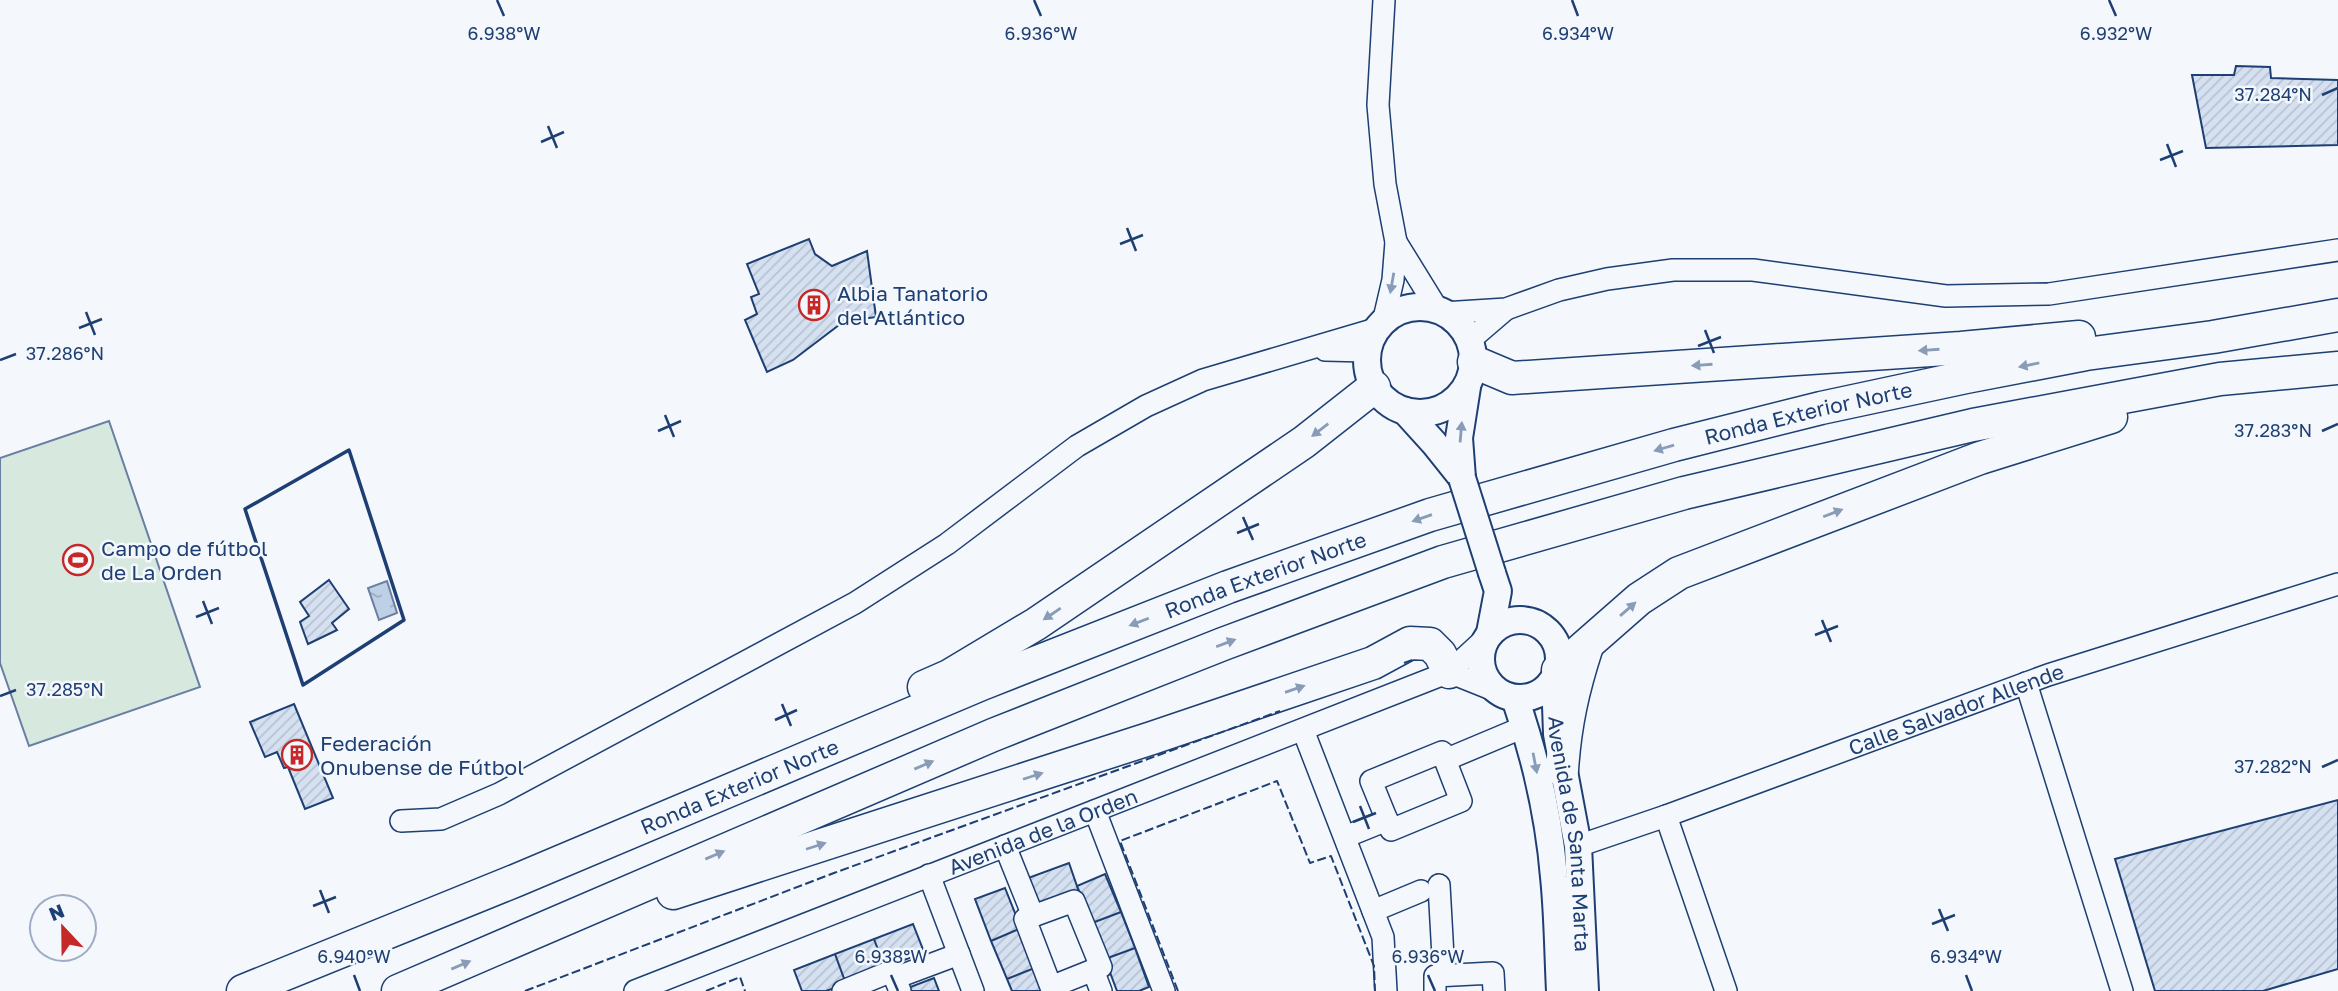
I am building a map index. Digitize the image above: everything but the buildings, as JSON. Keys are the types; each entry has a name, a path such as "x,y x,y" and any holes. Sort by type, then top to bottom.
{"highway":[{"path":"1470,363 1512,378 1961,348 2213,321 2338,314"},
{"name":"Ronda Exterior Norte","path":"243,991 517,880 997,678 1228,587 1430,515 1674,445 1821,408 2086,354 2213,337 2338,314"},
{"path":"1556,674 1640,599 1679,573 1980,458 2097,420 2219,398 2338,369"},
{"path":"398,991 993,735 1223,644 1443,562 1684,493 1973,425 2220,379 2338,369"},
{"path":"674,813 843,724 948,676 1025,631 1304,442 1374,387"},
{"path":"495,950 1152,738 1373,663 1410,643 1430,644 1440,654 1449,672"},
{"path":"1562,770 1565,729 1573,689 1588,644"}],"main road":[{"path":"1470,363 1455,400 1440,410 1423,413 1405,411 1392,406 1374,387 1369,376 1367,351 1381,325 1395,314 1409,309 1424,307 1441,312 1462,327 1470,363 1459,438 1462,478 1495,582 1525,619"},
{"path":"1405,411 1462,478"},
{"path":"1488,635 1495,627 1508,621 1525,619 1541,625 1553,637 1559,653 1556,674 1545,690 1531,697 1507,695 1486,681 1480,665 1481,651 1488,635 1495,582"},
{"name":"Avenida de Santa Marta","path":"1556,674 1556,734 1578,846 1585,991"},
{"name":"Avenida de Santa Marta","path":"1507,695 1526,726 1544,810 1554,876 1560,991"}],"street":[{"path":"401,821 441,819 499,794 855,603 947,544 1077,446 1146,406 1203,380 1381,325 1393,280 1396,242 1385,184 1378,105 1384,0"},
{"path":"1396,242 1441,312 1506,309 1559,290 1607,279 1674,271 1753,270 1946,296 2049,295 2338,250"},
{"path":"1470,363 1506,309"},
{"path":"1305,350 1367,351"},
{"name":"Calle Salvador Allende","path":"1578,846 2026,683 2338,584"},
{"name":"Avenida de la Orden","path":"635,991 1449,672 1488,635"},
{"path":"1449,672 1507,695"},
{"path":"2026,683 2122,991"},
{"path":"1445,760 1526,726"},
{"path":"1303,730 1384,937 1387,991"},
{"path":"1442,752 1445,760 1461,801 1391,830 1371,781 1442,752"},
{"path":"1095,811 1164,991"},
{"path":"1666,816 1726,991"},
{"path":"1345,837 1387,820"},
{"path":"1005,846 1033,916"},
{"path":"929,875 973,991"},
{"path":"1373,911 1430,888 1440,983 1493,973 1494,991"},
{"path":"1074,901 1101,967 1051,987 1025,919 1033,916 1074,901"},
{"path":"843,991 892,971 898,985 959,954"},
{"path":"1093,970 1101,991"}],"shaded area":[{"name":"Campo de fútbol de La Orden","path":"109,421 200,687 29,746 0,663 0,458"}],"water":[{"path":"387,581 397,613 379,620 368,588"}],"fence":[{"path":"1404,663 1415,659"},
{"path":"525,991 834,873 1280,711"},
{"path":"1178,991 1120,841 1277,781 1310,863 1331,856 1374,966 1375,991"},
{"path":"706,991 740,977 745,991"}],"wall":[{"path":"349,450 404,620 303,685 245,509 349,450"}],"place":[{"name":"Albia Tanatorio del Atlántico","path":"814,305"},
{"name":"Campo de fútbol de La Orden","path":"78,560"},
{"name":"Federación Onubense de Fútbol","path":"297,755"}]}
